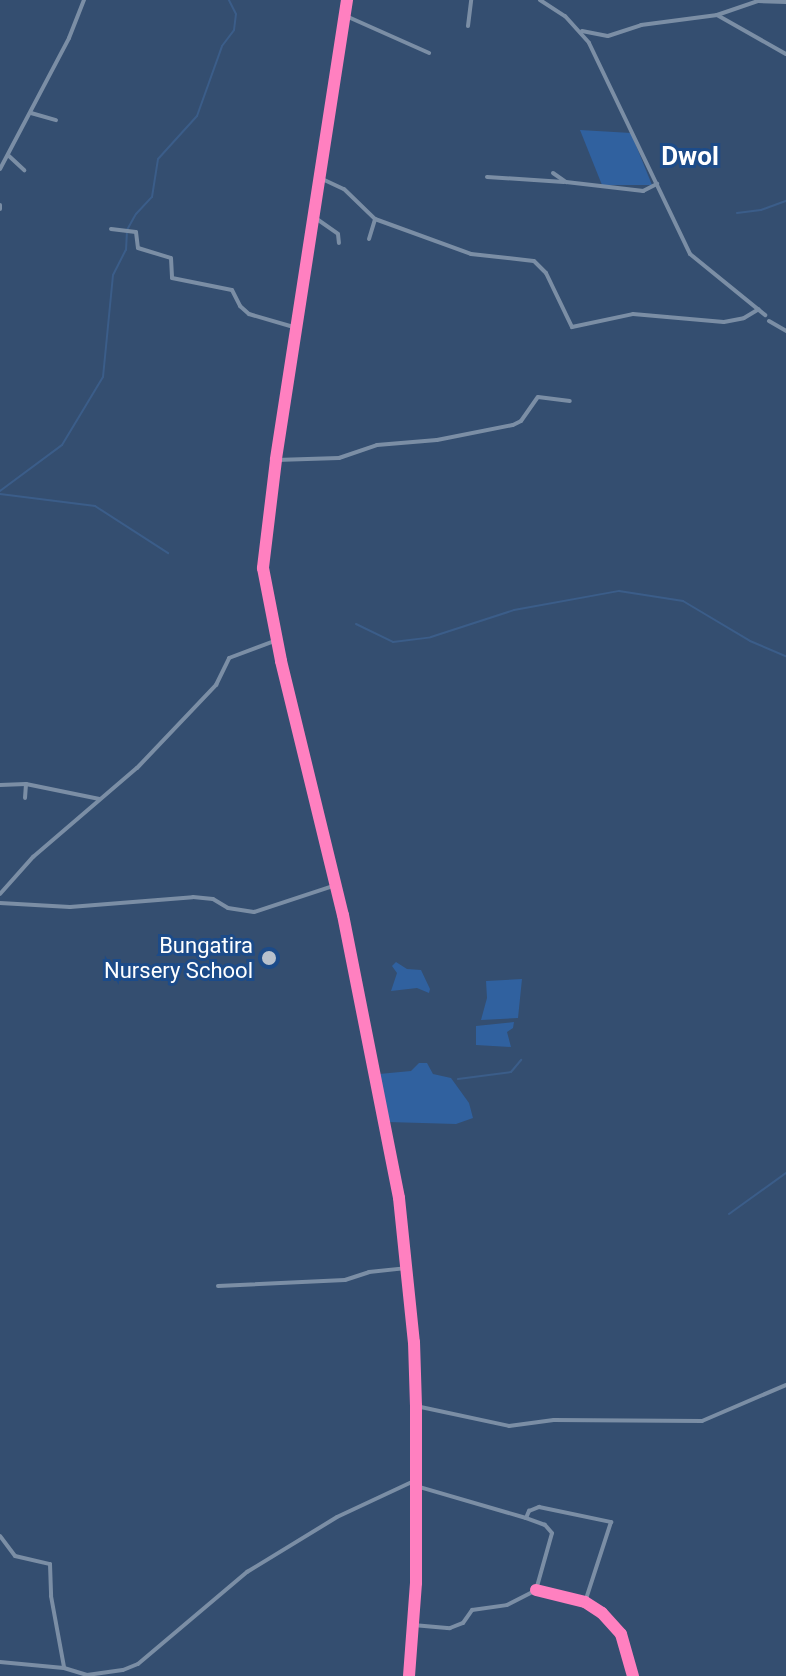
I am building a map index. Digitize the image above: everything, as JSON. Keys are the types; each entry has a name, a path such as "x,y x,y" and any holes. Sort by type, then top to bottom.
{"street":[{"path":"0,169 69,38 84,0"},
{"path":"347,0 276,460 263,568 277,640 336,885 392,1159 414,1342 413,1625 409,1676"},
{"path":"468,26 471,0"},
{"path":"540,0 580,31 612,86 690,254 765,315"},
{"path":"580,31 608,36 641,25 717,15 758,1 786,2"},
{"path":"717,15 786,54"},
{"path":"346,16 429,53"},
{"path":"30,112 56,120"},
{"path":"8,156 24,170"},
{"path":"553,173 566,182"},
{"path":"487,177 643,191 657,184"},
{"path":"320,178 344,189 375,219 471,254 534,261 546,273 572,327 633,314 724,322 744,318 759,309"},
{"path":"314,217 338,234 339,243"},
{"path":"369,239 375,219"},
{"path":"111,229 136,232 138,248 171,258 172,278 232,290 240,306 249,314 297,328"},
{"path":"769,321 786,331"},
{"path":"276,460 339,458 377,445 437,440 513,425 538,397 570,401"},
{"path":"0,894 33,857 137,768 216,685 229,658 277,640"},
{"path":"0,785 26,784 99,799"},
{"path":"25,798 26,784"},
{"path":"0,903 70,907 193,897 254,912 336,885"},
{"path":"218,1286 345,1280 369,1272 406,1268"},
{"path":"416,1406 509,1426 554,1420 702,1421 786,1385"},
{"path":"0,1662 100,1675 138,1664 247,1572 337,1517 414,1483 545,1525 552,1533 536,1590"},
{"path":"526,1518 529,1511 539,1507 611,1522 585,1602"},
{"path":"0,1536 15,1556 50,1564 51,1596 64,1668"},
{"path":"413,1625 450,1628 463,1623 472,1610 507,1605 536,1590 585,1602 616,1626 633,1676"}],"shaded area":[{"path":"580,130 631,133 652,185 602,185"},
{"path":"396,962 407,969 421,970 429,993 417,988 391,991 397,973 392,966"},
{"path":"522,979 518,1018 481,1020 487,998 486,981"},
{"path":"514,1022 513,1028 507,1032 511,1047 476,1045 476,1026"},
{"path":"419,1063 427,1063 433,1074 451,1078 469,1103 473,1118 456,1124 388,1122 379,1074 411,1071"}],"waterway":[{"path":"0,491 62,445 103,377 113,275 126,250 127,230 136,214 152,197 158,159 197,116 222,46 234,30 236,14 229,0"},
{"path":"737,213 761,210 786,201"},
{"path":"0,494 95,506 168,553"},
{"path":"356,624 393,642 431,637 514,610 619,591 683,601 750,641 786,656"},
{"path":"458,1079 511,1072 521,1060"},
{"path":"729,1214 786,1173"}],"cycle path":[{"path":"347,0 276,460 263,568 281,661 343,915 399,1198 414,1342 416,1406 416,1583 409,1676"},
{"path":"536,1590 585,1602 602,1613 621,1634 633,1676"}],"place":[{"name":"Bungatira Nursery School","path":"269,958"}],"district":[{"name":"Dwol","path":"690,157"}]}
